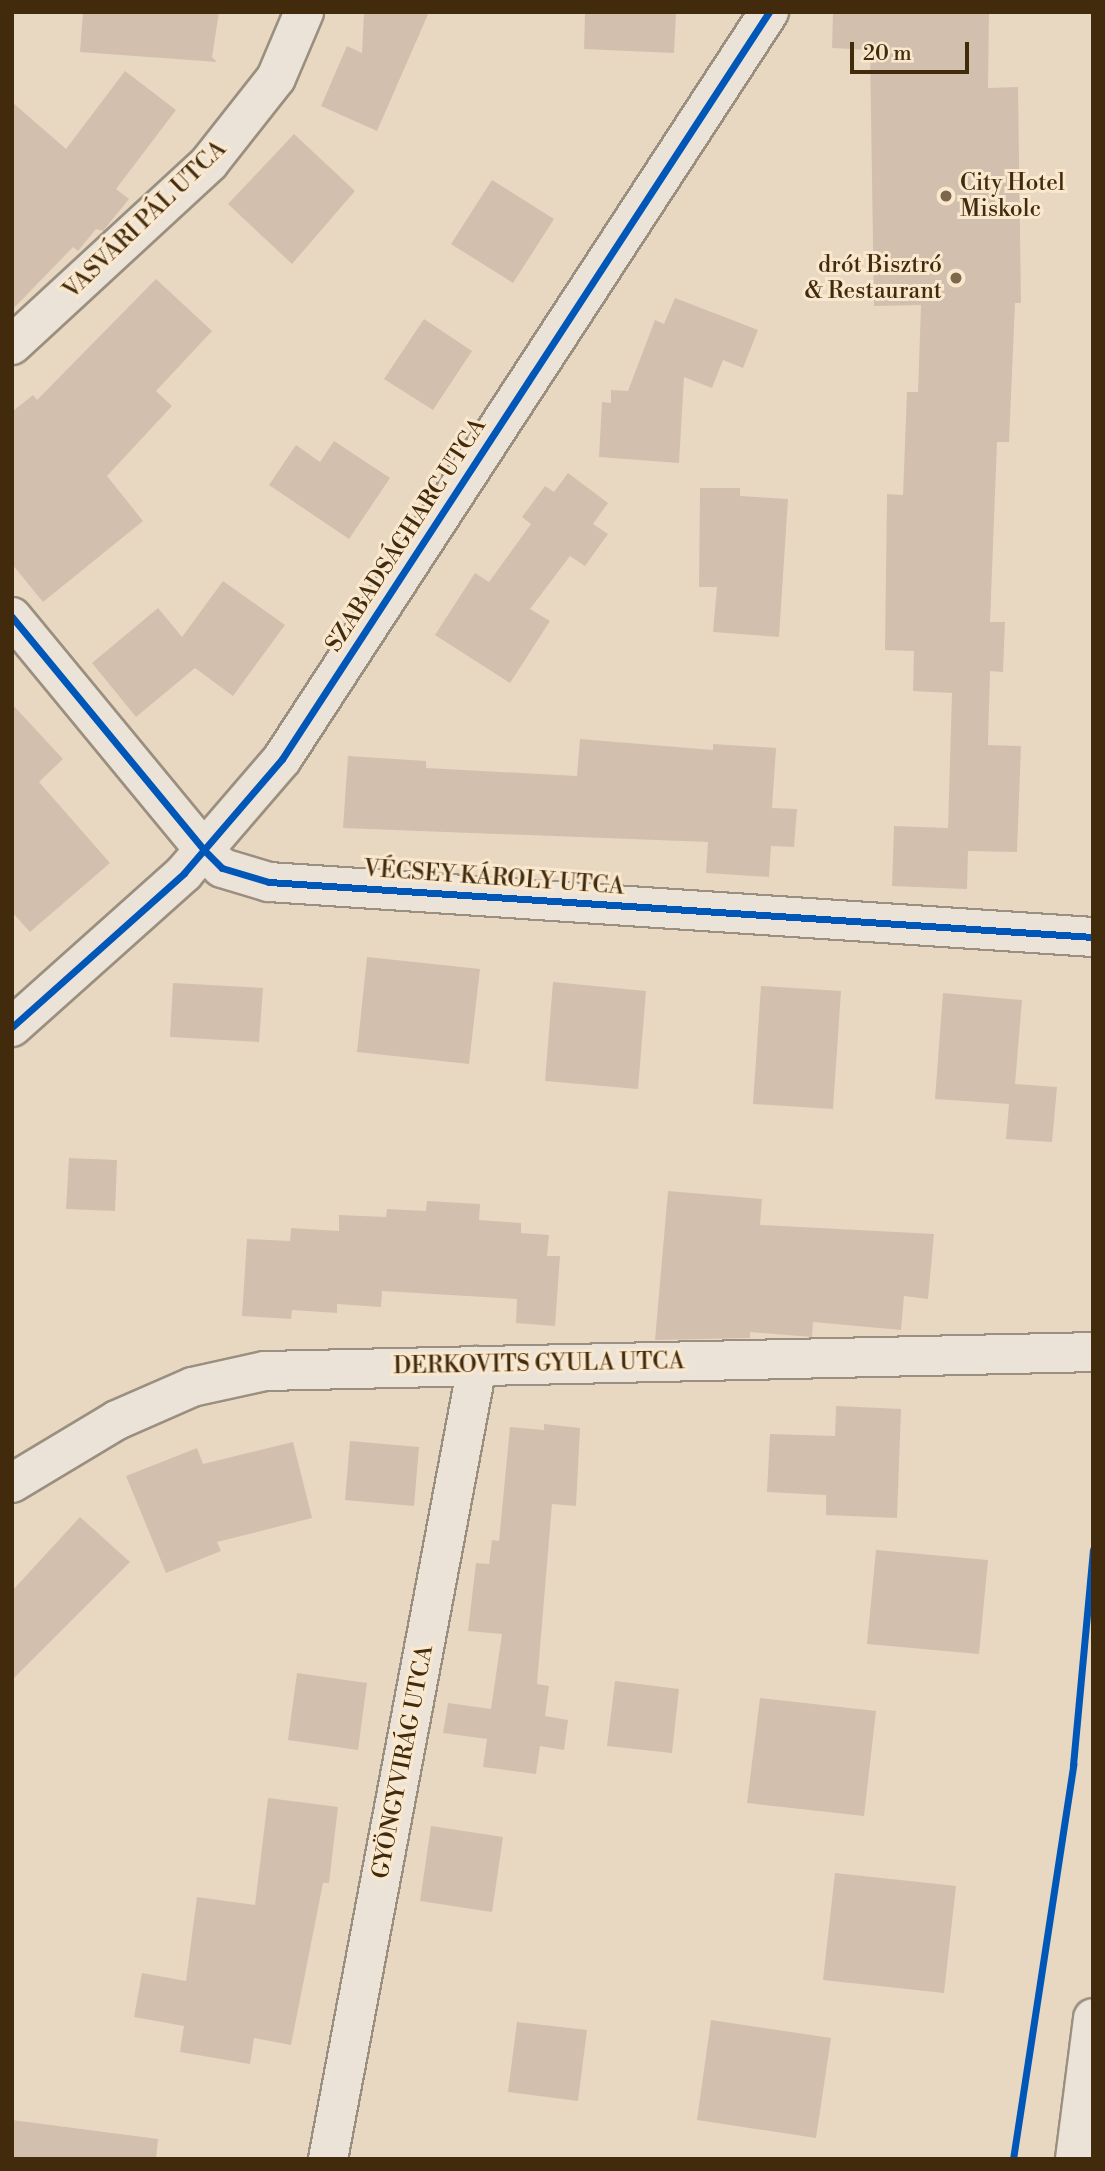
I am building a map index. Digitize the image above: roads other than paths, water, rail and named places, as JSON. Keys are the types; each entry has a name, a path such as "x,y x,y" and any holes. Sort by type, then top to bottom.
{"street":[{"name":"VASVÁRI PÁL UTCA","path":"12,345 209,163 276,78 304,12"},
{"name":"SZABADSÁGHARC UTCA","path":"12,1027 98,954 204,850 282,759 769,12"},
{"name":"VÉCSEY KÁROLY UTCA","path":"12,617 204,850 222,868 269,882 1093,937"},
{"name":"DERKOVITS GYULA UTCA","path":"12,1483 117,1420 191,1387 265,1371 1093,1352"},
{"name":"GYÖNGYVIRÁG UTCA","path":"328,2159 477,1366"},
{"path":"1074,2159 1093,2018"}],"place":[{"name":"City Hotel Miskolc","path":"946,196"},
{"name":"drót Bisztró & Restaurant","path":"956,278"}]}
